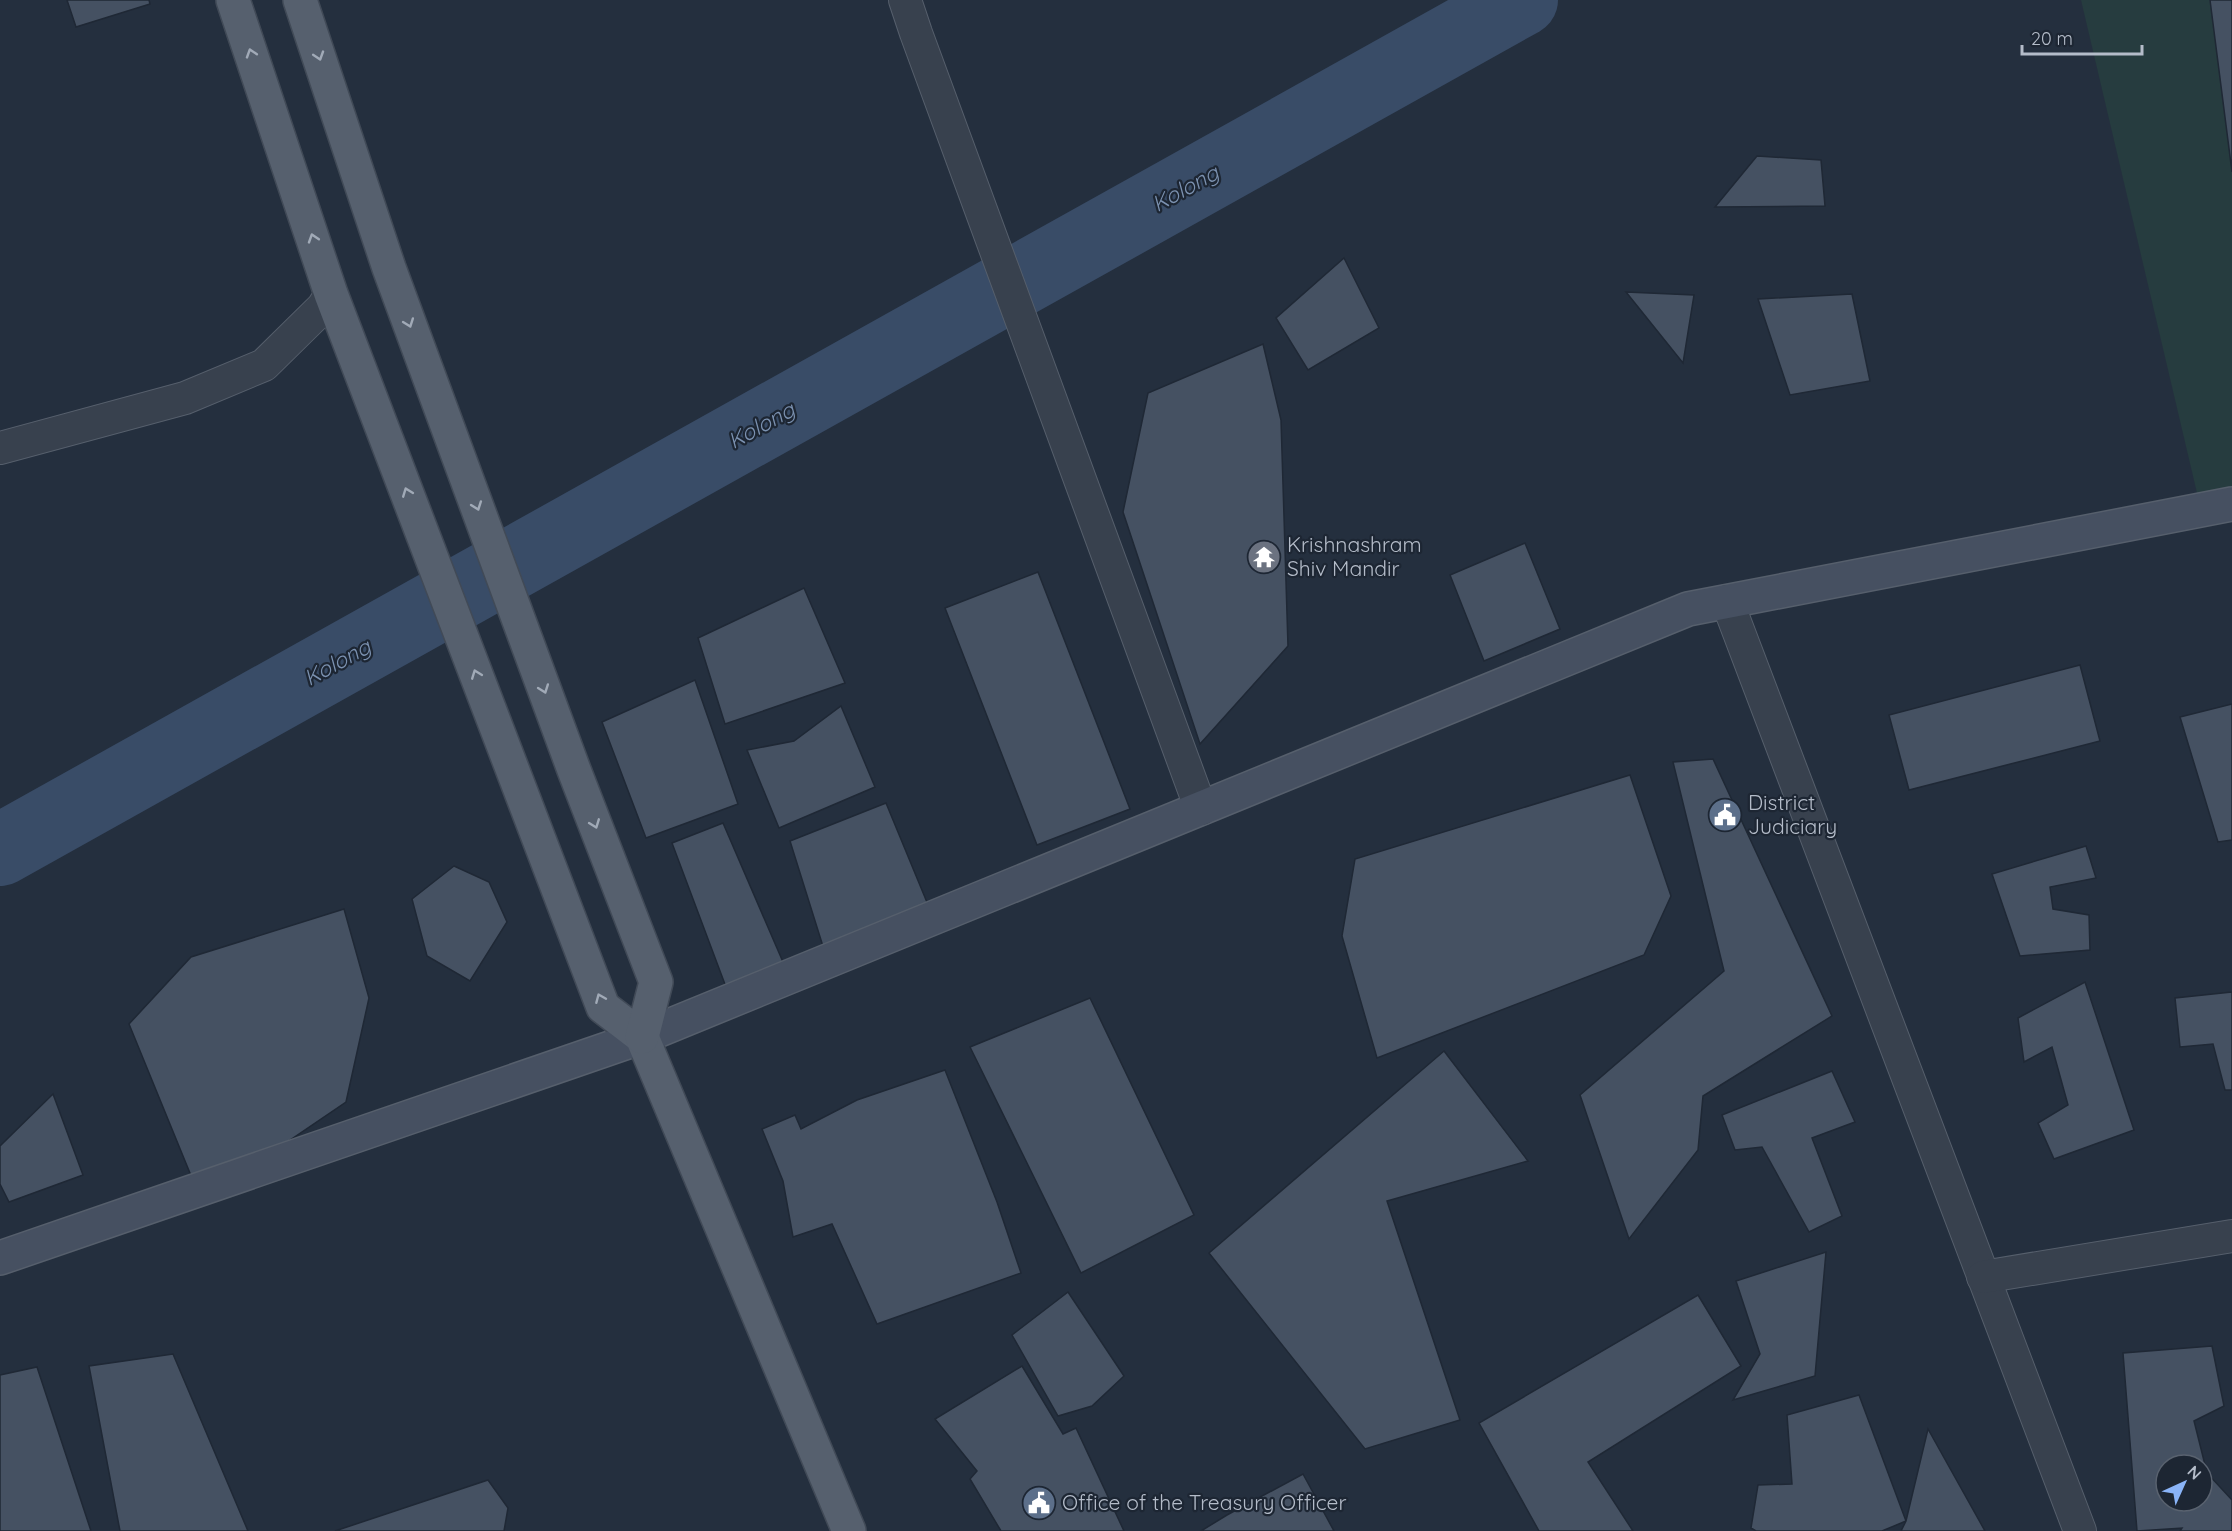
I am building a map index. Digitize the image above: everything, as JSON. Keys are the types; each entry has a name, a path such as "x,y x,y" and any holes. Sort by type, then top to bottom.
{"main road":[{"path":"233,0 331,294 603,1007 642,1037 847,1530"},
{"path":"300,0 389,268 574,770 656,982 642,1037"}],"street":[{"path":"905,0 1201,809"},
{"path":"0,448 185,398 264,365 323,307 331,294"},
{"path":"0,1258 642,1037 1688,609 2232,504"},
{"path":"1727,601 2080,1531"},
{"path":"1983,1277 2232,1236"}],"green space":[{"path":"2081,0 2232,0 2232,504 2201,510"}],"building":[{"path":"67,0 149,0 150,4 76,27"},
{"path":"2210,0 2232,0 2232,172"},
{"path":"1757,156 1821,160 1825,206 1715,207"},
{"path":"1344,258 1379,328 1308,370 1276,318"},
{"path":"1626,292 1694,295 1683,363"},
{"path":"1852,294 1870,381 1790,395 1758,299"},
{"path":"1263,344 1281,420 1288,646 1200,744 1123,512 1148,393"},
{"path":"1525,543 1560,629 1484,661 1450,575"},
{"path":"1038,572 1130,809 1037,845 945,608"},
{"path":"804,588 845,683 725,724 698,638"},
{"path":"2080,665 2100,741 1909,790 1889,715"},
{"path":"695,680 738,804 646,838 602,722"},
{"path":"2232,704 2232,840 2218,842 2180,717"},
{"path":"841,706 875,787 779,828 747,750 794,741"},
{"path":"1713,759 1832,1016 1703,1096 1698,1150 1629,1239 1580,1095 1724,971 1673,762"},
{"path":"1630,775 1671,896 1644,955 1377,1058 1342,936 1355,859"},
{"path":"886,803 931,912 826,956 790,841"},
{"path":"723,823 783,962 726,987 672,843"},
{"path":"2086,846 2096,878 2050,887 2053,909 2089,915 2090,950 2020,956 1992,874"},
{"path":"454,866 489,882 507,922 470,981 427,956 412,899"},
{"path":"344,909 369,998 346,1102 265,1157 192,1178 129,1024 191,957"},
{"path":"2085,982 2134,1130 2054,1159 2038,1123 2068,1105 2052,1047 2024,1062 2018,1018"},
{"path":"2232,992 2232,1090 2225,1090 2213,1044 2180,1047 2175,998"},
{"path":"1090,998 1194,1215 1081,1273 970,1047"},
{"path":"1444,1051 1528,1161 1387,1201 1460,1420 1365,1449 1209,1253"},
{"path":"945,1070 997,1202 1021,1273 877,1324 832,1224 793,1237 783,1181 762,1129 795,1115 801,1129 857,1100"},
{"path":"1832,1071 1855,1122 1812,1138 1842,1216 1809,1232 1762,1147 1735,1150 1722,1115"},
{"path":"53,1094 83,1175 9,1202 0,1184 0,1146"},
{"path":"1826,1252 1815,1376 1733,1400 1760,1354 1736,1281"},
{"path":"1068,1292 1124,1376 1092,1406 1058,1416 1012,1335"},
{"path":"1698,1295 1741,1366 1588,1462 1633,1531 1539,1531 1479,1423"},
{"path":"2212,1346 2224,1406 2194,1421 2202,1453 2154,1453 2154,1513 2214,1513 2214,1481 2232,1500 2232,1531 2180,1531 2182,1528 2137,1531 2123,1353"},
{"path":"173,1354 248,1531 120,1531 89,1366"},
{"path":"1022,1366 1063,1434 1076,1428 1124,1531 1001,1531 970,1479 977,1471 935,1419"},
{"path":"37,1367 91,1531 0,1531 0,1375"},
{"path":"1859,1395 1906,1521 1882,1531 1756,1531 1751,1528 1758,1485 1792,1484 1787,1415"},
{"path":"1928,1429 1985,1531 1901,1531 1906,1521"},
{"path":"1303,1474 1334,1531 1201,1531 1227,1515"},
{"path":"488,1480 508,1508 504,1531 335,1531"}],"waterway":[{"name":"Kolong","path":"0,850 1522,0"}],"place":[{"name":"Krishnashram Shiv Mandir","path":"1264,557"},
{"name":"District Judiciary","path":"1725,815"},
{"name":"Office of the Treasury Officer","path":"1039,1503"}]}
